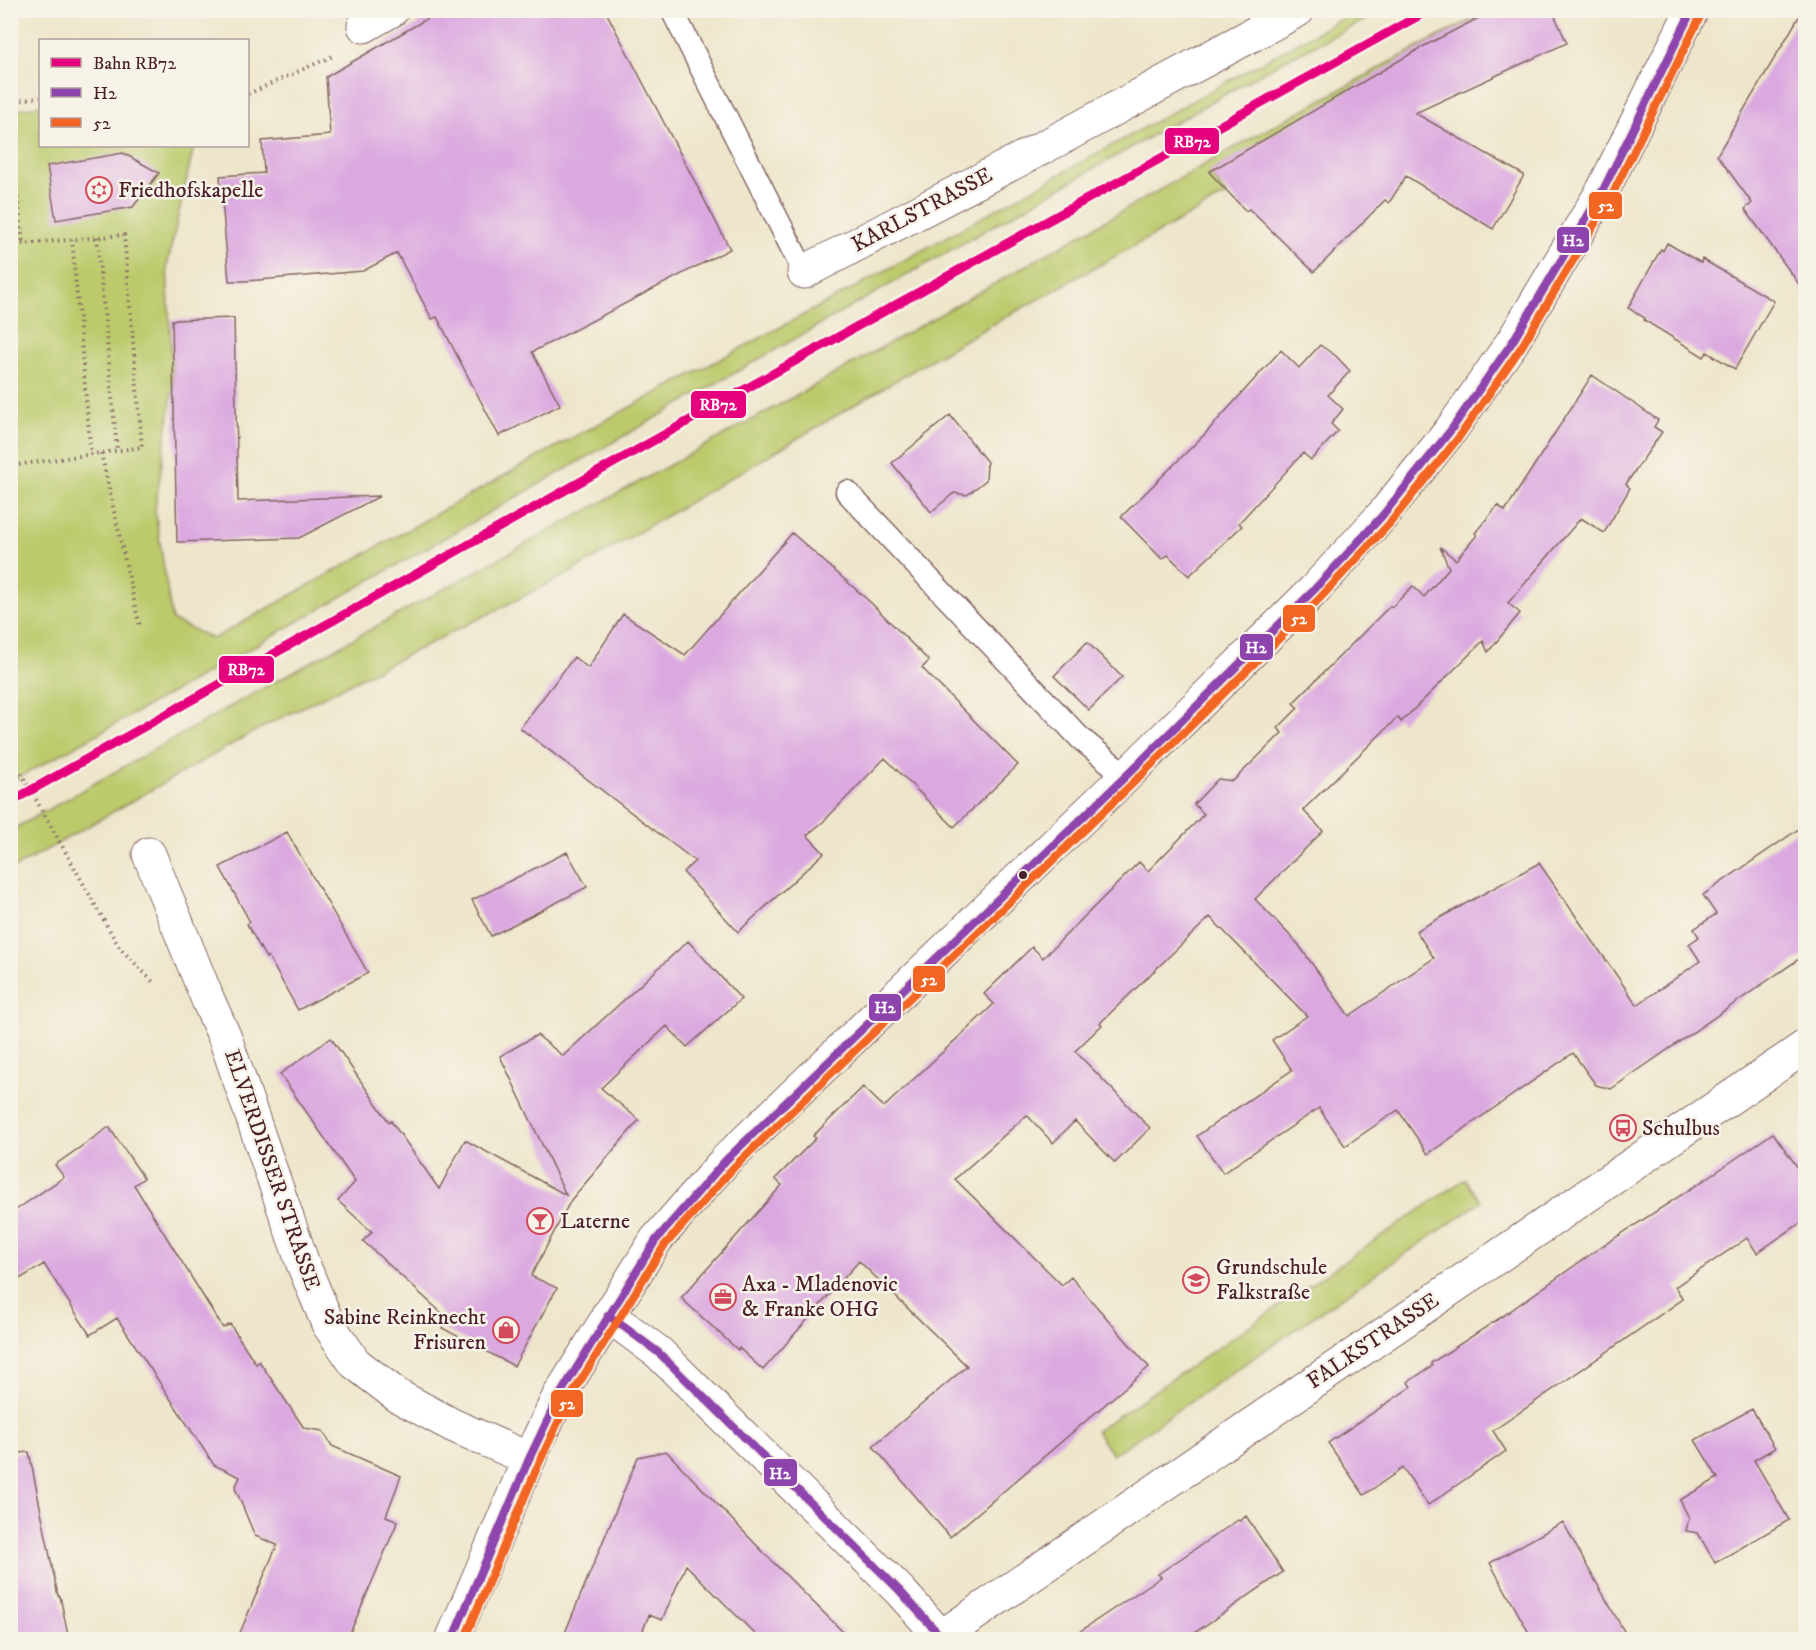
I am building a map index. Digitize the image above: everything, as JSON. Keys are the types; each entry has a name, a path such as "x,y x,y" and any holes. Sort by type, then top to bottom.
{"street":[{"name":"KARLSTRASSE","path":"804,272 1059,139 1298,10"},
{"path":"452,1640 529,1459 559,1396 656,1240 726,1160 1126,776 1313,591 1382,516 1451,430 1513,341 1603,190 1692,10"},
{"name":"ELVERDISSER STRASSE","path":"149,854 225,1038 303,1264 328,1324 355,1363 398,1396 452,1425 529,1459"},
{"name":"FALKSTRASSE","path":"943,1638 1806,1046"},
{"path":"608,1315 667,1361 899,1590 943,1638"}],"lane":[{"name":"KARLSTRASSE","path":"672,10 804,272"},
{"path":"848,492 1080,738 1126,776"}],"path":[{"path":"249,94 350,48 378,18"},
{"path":"10,102 39,97"},
{"path":"10,160 13,159 23,243"},
{"path":"10,245 124,236 142,447 10,466"},
{"path":"97,237 117,450"},
{"path":"72,239 91,454"},
{"path":"101,453 140,627"},
{"path":"10,759 21,773 119,947"}],"green space":[{"path":"1355,11 1383,11 1285,60 225,663 11,782 11,111 39,105 39,147 194,147 167,266 173,388 155,510 172,620 213,639 559,445 852,289"},
{"path":"1489,11 1494,11 1209,172 1226,195 968,338 566,575 257,730 11,870 10,831 242,700 808,389 1257,135"},
{"path":"1465,1179 1481,1202 1112,1455 1096,1431"}],"building":[{"path":"442,10 605,10 730,249 532,352 560,405 499,436 437,317 432,319 397,253 363,271 229,281 220,176 264,173 262,141 330,135 326,77"},
{"path":"1494,10 1552,10 1567,43 1415,113 1524,175 1493,229 1406,176 1389,203 1385,200 1314,272 1249,209 1246,211 1209,172 1424,46"},
{"path":"1803,10 1806,10 1806,294 1745,209 1752,203 1717,155"},
{"name":"Friedhofskapelle","path":"123,153 159,173 133,207 56,220 47,166"},
{"path":"1667,243 1701,263 1702,259 1774,301 1735,369 1707,352 1704,357 1628,308 1661,249 1663,251"},
{"path":"234,318 238,501 380,496 299,538 177,542 172,320"},
{"path":"1320,345 1336,356 1350,371 1328,395 1343,409 1331,424 1338,431 1311,460 1303,453 1239,523 1242,526 1189,576 1168,555 1162,559 1121,517 1205,434 1281,350 1299,368"},
{"path":"1592,375 1658,420 1654,427 1662,432 1626,484 1630,488 1604,533 1581,518 1508,603 1520,613 1488,652 1483,641 1401,722 1398,717 1303,810 1323,831 1255,899 1298,944 1349,1016 1434,958 1416,931 1539,863 1637,1005 1700,961 1689,944 1699,937 1694,929 1716,914 1703,895 1806,824 1806,954 1611,1089 1596,1085 1573,1053 1428,1154 1398,1110 1345,1146 1319,1108 1223,1173 1197,1136 1292,1070 1272,1040 1307,1016 1210,917 1100,1023 1102,1025 1075,1051 1150,1128 1115,1163 1075,1121 1053,1143 1027,1115 955,1179 1062,1285 1071,1277 1149,1367 950,1537 873,1446 967,1366 859,1261 763,1370 681,1298 782,1185 775,1179 816,1138 813,1136 863,1087 884,1107 994,1004 984,994 1032,947 1043,958 1139,862 1148,871 1204,814 1194,804 1218,779 1233,781 1282,733 1278,728 1298,708 1293,703 1390,606 1392,607 1413,586 1424,597 1449,568 1440,547 1456,560 1498,505 1505,511"},
{"path":"950,415 987,462 986,480 967,495 954,493 931,512 892,463"},
{"path":"792,533 869,601 929,661 922,668 1018,765 954,827 885,758 823,822 807,835 824,853 738,932 683,872 695,861 520,728 574,657 588,668 623,614 685,655"},
{"path":"1087,642 1122,677 1089,710 1054,676"},
{"path":"287,832 368,973 298,1010 247,924 250,922 220,867"},
{"path":"567,852 587,887 491,936 472,900"},
{"path":"688,941 741,999 687,1047 667,1026 601,1088 639,1120 571,1200 531,1276 557,1288 514,1366 442,1328 447,1318 363,1241 372,1232 338,1201 355,1182 280,1074 331,1038 439,1189 465,1140 566,1195 500,1056 537,1035 563,1056"},
{"path":"109,1127 144,1178 134,1185 223,1328 230,1324 256,1364 259,1361 304,1428 323,1431 332,1446 401,1476 386,1516 398,1521 347,1640 237,1640 277,1545 255,1536 235,1488 240,1477 214,1465 117,1318 90,1335 44,1264 10,1285 10,1214 64,1177 55,1165"},
{"path":"1773,1133 1806,1179 1806,1219 1757,1253 1747,1238 1675,1287 1683,1299 1493,1431 1506,1451 1428,1505 1403,1468 1364,1495 1328,1443 1411,1387 1408,1382 1432,1366 1431,1363"},
{"path":"1752,1409 1775,1448 1754,1460 1789,1520 1715,1563 1698,1533 1686,1531 1689,1518 1680,1500 1718,1478 1695,1440"},
{"path":"666,1451 851,1640 761,1640 686,1565 662,1620 649,1615 639,1640 562,1640 638,1457"},
{"path":"29,1452 69,1640 10,1640 10,1454"},
{"path":"1246,1516 1283,1572 1184,1640 1067,1640 1161,1577 1158,1574"},
{"path":"1563,1522 1629,1640 1533,1640 1490,1563"}],"rail line":[{"name":"RB72","path":"10,802 863,323 1429,10"}],"transit line":[{"name":"H2","path":"452,1640 529,1459 559,1396 656,1240 726,1160 1126,776 1313,591 1382,516 1451,430 1513,341 1603,190 1692,10"},
{"name":"52","path":"464,1640 539,1463 568,1401 664,1246 734,1167 1133,783 1320,598 1390,523 1459,437 1522,346 1612,195 1701,15"},
{"name":"H2","path":"608,1315 659,1353 899,1590 944,1640"}],"place":[{"name":"Friedhofskapelle","path":"99,190"},
{"name":"Schulbus","path":"1623,1128"},
{"name":"Laterne","path":"540,1221"},
{"name":"Grundschule Falkstraße","path":"1196,1280"},
{"name":"Axa - Mladenovic & Franke OHG","path":"723,1297"},
{"name":"Sabine Reinknecht Frisuren","path":"506,1330"}]}
